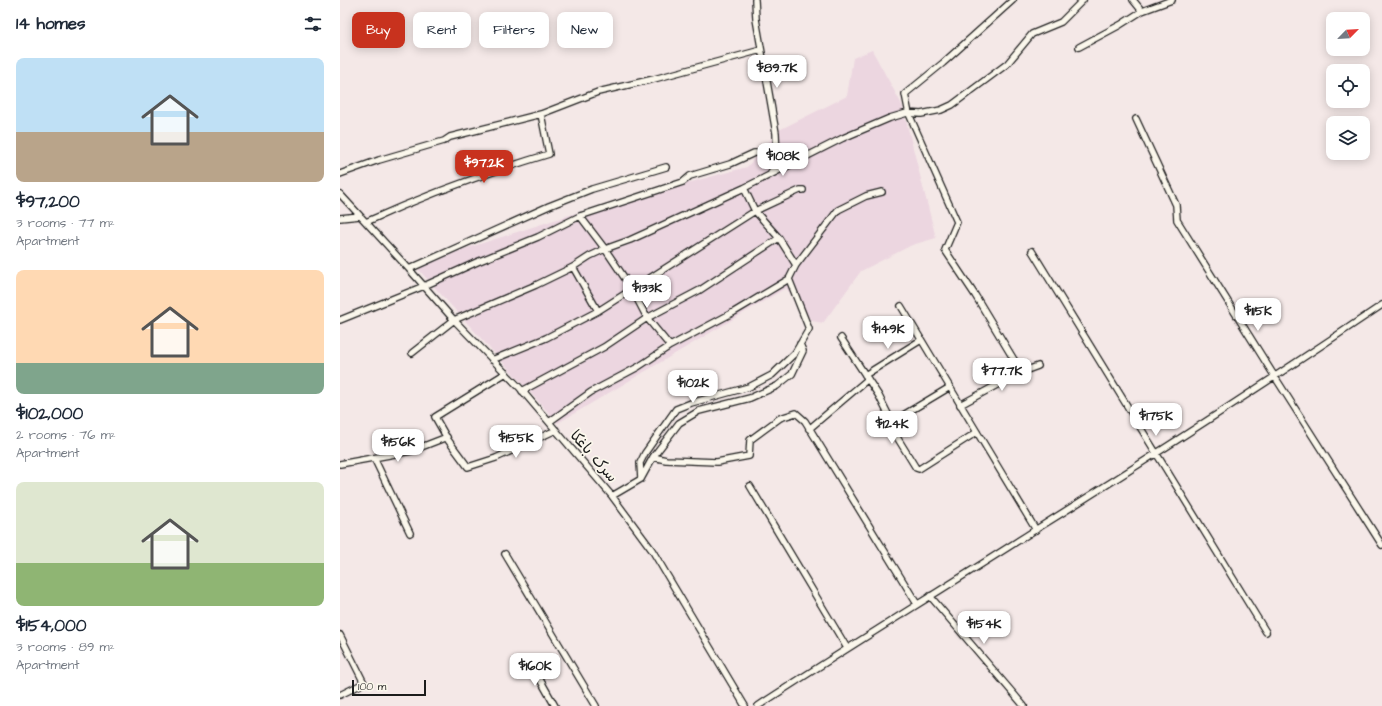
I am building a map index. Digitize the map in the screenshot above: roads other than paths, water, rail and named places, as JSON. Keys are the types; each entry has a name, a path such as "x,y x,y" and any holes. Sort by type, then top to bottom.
{"street":[{"path":"755,0 756,19 776,133 778,158 771,173"},
{"path":"1013,0 905,94 909,114 957,222 945,250 975,294 1022,373"},
{"path":"412,353 454,320 536,285 574,267 590,256 604,249 630,240 744,188 771,173 843,138 890,118 907,113 921,114 941,110 952,104 1007,64 1032,34 1061,22 1082,0"},
{"path":"1134,0 1142,11"},
{"path":"1079,47 1120,25 1142,11 1172,0"},
{"path":"340,174 450,138 541,114 598,92 654,79 761,50"},
{"path":"366,222 406,204 499,169 549,154 541,114"},
{"path":"1136,119 1176,205 1178,220 1275,377 1382,545"},
{"path":"340,320 538,238 580,216 683,182 690,176 730,164 754,153 762,153 778,158"},
{"path":"409,269 549,206 592,189 666,167"},
{"path":"744,188 755,210 778,238 796,265"},
{"path":"492,360 546,338 598,311 755,210 803,190"},
{"path":"549,422 592,392 638,367 670,346 734,312 788,279 796,265 838,210 866,196 882,192"},
{"name":"سرک باغکا","path":"340,194 454,320 506,373 612,496 652,550 745,706"},
{"path":"340,218 360,216"},
{"path":"580,216 632,290 648,318 670,346"},
{"path":"522,391 604,347 648,318 700,290 778,238"},
{"path":"1032,251 1266,632"},
{"path":"574,267 598,311"},
{"path":"641,479 640,463 644,453 676,409 691,403 749,387 772,375 795,353 809,329 788,279"},
{"path":"758,706 1275,377 1382,304"},
{"path":"901,306 1036,530"},
{"path":"841,338 888,414 892,429 915,466 919,469 977,432"},
{"path":"809,429 866,377 921,340"},
{"path":"612,496 641,479 652,457 679,423 699,411 750,398 777,386 792,374 803,351 800,344"},
{"path":"960,405 1019,373 1038,366"},
{"path":"506,373 435,417 468,467 496,458 556,430"},
{"path":"890,423 950,387"},
{"path":"652,457 666,460 717,462 749,456 750,440 780,418 796,413 805,421 917,604"},
{"path":"340,464 411,451 447,437"},
{"path":"374,458 410,533"},
{"path":"750,486 847,648"},
{"path":"505,554 596,706"},
{"path":"930,596 1024,706"},
{"path":"340,635 364,683 340,695"},
{"path":"529,660 555,706"}]}
